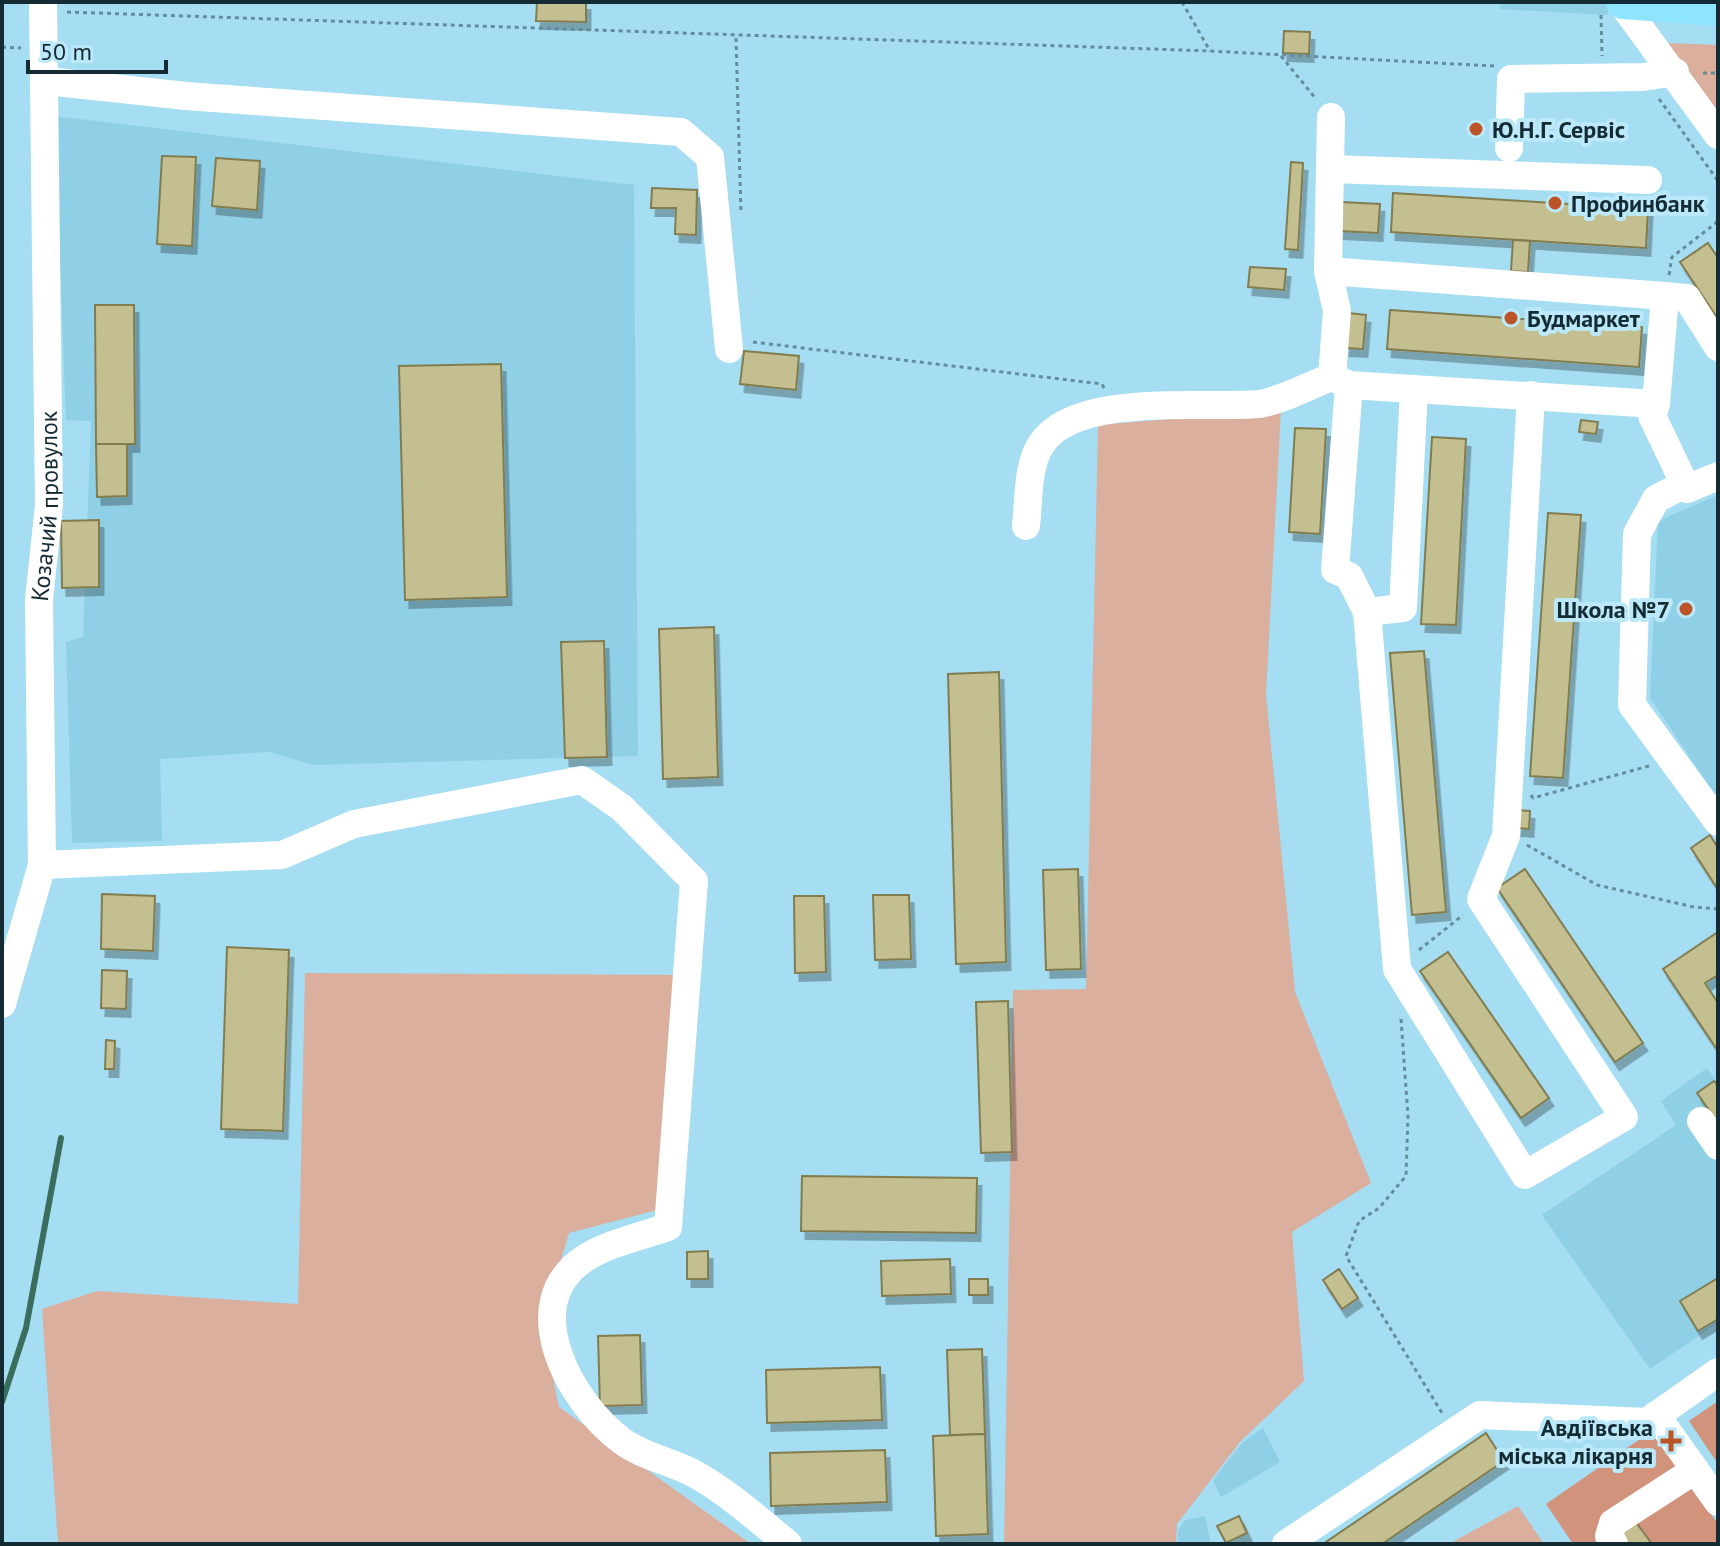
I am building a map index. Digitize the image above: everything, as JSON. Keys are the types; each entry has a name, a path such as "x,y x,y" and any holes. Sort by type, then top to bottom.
{"main road":[{"path":"1616,5 1718,9"}],"street":[{"path":"1616,5 1675,72 1718,135"},
{"name":"Козачий провулок","path":"2,1004 42,865 39,600 49,505 47,81 43,7"},
{"path":"1509,148 1511,79 1643,77 1675,72"},
{"path":"47,81 186,96 681,132 710,157 736,345"},
{"path":"1331,117 1328,271 1337,311 1340,381 1335,570 1349,576 1367,612 1397,969 1525,1175 1624,1117 1481,899 1506,836 1531,395"},
{"path":"1331,169 1648,180"},
{"path":"1328,271 1687,298 1718,347"},
{"path":"1665,296 1656,404 1652,416 1687,489 1718,476"},
{"path":"1026,526 1034,461 1042,443 1059,425 1117,409 1262,404 1340,381 1414,389 1656,404"},
{"path":"1367,612 1403,608 1414,389"},
{"path":"1685,484 1656,499 1637,534 1632,705 1718,822"},
{"path":"42,865 282,855 354,824 582,780 622,808 694,881 668,1227 587,1257 560,1282 550,1312 553,1340 598,1422 625,1444 700,1476 788,1544"},
{"path":"1701,1121 1718,1146"},
{"path":"1286,1544 1480,1415 1647,1422 1718,1372"},
{"path":"1656,1415 1718,1502"},
{"path":"1614,1544 1609,1536 1613,1523 1695,1470"}],"path":[{"path":"1182,2 1210,51"},
{"path":"1602,63 1616,5"},
{"path":"43,7 736,37 1210,51 1507,67"},
{"path":"736,37 741,219"},
{"path":"1281,56 1331,117"},
{"path":"1643,77 1718,181"},
{"path":"1665,296 1672,257 1716,223 1718,217"},
{"path":"736,345 1102,384 1117,409"},
{"path":"1508,785 1524,785 1533,798 1628,774 1669,756"},
{"path":"1506,836 1545,853 1597,885 1694,907 1718,909"},
{"path":"1454,1433 1346,1256 1359,1221 1379,1208 1406,1176 1408,1116 1397,969 1481,899"}],"shaded area":[{"path":"1501,2 1613,2 1607,15 1500,9"},
{"path":"1668,43 1718,45 1718,112"},
{"path":"54,116 634,185 638,756 314,765 269,752 160,759 162,841 72,843 66,642 83,637 91,421 66,420"},
{"path":"1281,410 1266,694 1295,992 1371,1183 1292,1232 1304,1381 1240,1442 1177,1524 1176,1544 1004,1544 1013,990 1086,989 1098,425"},
{"name":"Школа №7","path":"1718,495 1718,799 1650,698 1658,521"},
{"path":"305,973 680,975 661,1209 569,1233 542,1325 559,1407 751,1544 58,1544 42,1309 97,1291 298,1304"},
{"path":"1707,1068 1718,1084 1718,1323 1650,1369 1542,1215 1676,1125 1661,1101"},
{"path":"1718,1401 1718,1464 1689,1421"},
{"path":"1263,1428 1280,1462 1221,1497 1213,1480 1242,1443"},
{"name":"Авдіївська міська лікарня","path":"1653,1430 1718,1524 1718,1544 1573,1544 1546,1504"},
{"path":"1518,1506 1544,1544 1449,1544"},
{"path":"1205,1516 1211,1544 1178,1544 1178,1531 1185,1520"}],"building":[{"path":"537,2 586,2 586,22 536,21"},
{"path":"1284,31 1310,32 1309,54 1283,53"},
{"path":"162,156 196,157 192,246 157,244"},
{"path":"216,158 260,161 257,210 212,206"},
{"path":"1291,162 1303,163 1298,250 1285,249"},
{"path":"652,188 697,190 696,235 675,234 676,208 651,208"},
{"path":"1393,193 1648,209 1646,248 1391,232"},
{"path":"1341,202 1380,204 1378,233 1339,231"},
{"path":"1513,240 1530,241 1528,272 1511,271"},
{"path":"1708,243 1718,258 1718,319 1680,262"},
{"path":"1250,267 1286,269 1284,290 1248,287"},
{"path":"95,305 134,305 135,444 96,444"},
{"path":"1390,310 1642,327 1639,367 1387,349"},
{"path":"1348,313 1366,315 1363,349 1345,348"},
{"path":"744,351 799,356 796,390 740,384"},
{"path":"501,364 507,597 405,600 399,366"},
{"path":"1581,420 1598,422 1596,434 1579,432"},
{"path":"1295,428 1326,429 1320,534 1289,532"},
{"path":"1432,437 1466,439 1456,625 1421,624"},
{"path":"96,444 127,444 127,496 97,497"},
{"path":"1548,513 1581,515 1563,778 1530,776"},
{"path":"99,520 99,587 62,588 61,521"},
{"path":"714,627 718,777 663,779 659,629"},
{"path":"604,641 607,757 565,758 561,642"},
{"path":"1424,651 1446,912 1412,915 1390,653"},
{"path":"999,672 1006,962 956,964 948,674"},
{"path":"1518,810 1530,811 1529,829 1517,828"},
{"path":"1710,835 1718,848 1717,888 1691,848"},
{"path":"1078,869 1081,969 1046,970 1043,870"},
{"path":"1525,869 1643,1043 1615,1062 1497,888"},
{"path":"102,894 155,896 153,951 101,949"},
{"path":"873,895 909,895 911,959 875,960"},
{"path":"794,896 824,896 826,972 795,973"},
{"path":"1718,932 1718,975 1705,983 1718,1003 1718,1051 1663,969"},
{"path":"227,947 289,950 283,1131 221,1129"},
{"path":"1448,952 1549,1098 1521,1118 1420,971"},
{"path":"102,970 127,971 126,1009 101,1008"},
{"path":"1008,1001 1012,1152 981,1153 976,1002"},
{"path":"106,1040 115,1041 114,1069 105,1069"},
{"path":"1714,1081 1718,1086 1718,1123 1697,1093"},
{"path":"802,1176 977,1178 976,1233 801,1231"},
{"path":"708,1251 708,1279 687,1279 687,1252"},
{"path":"950,1259 951,1294 882,1296 881,1261"},
{"path":"1339,1269 1358,1298 1342,1309 1323,1280"},
{"path":"1718,1278 1718,1319 1698,1331 1680,1301"},
{"path":"969,1279 988,1279 988,1295 969,1295"},
{"path":"640,1335 642,1405 600,1406 598,1336"},
{"path":"982,1349 985,1434 950,1435 947,1350"},
{"path":"880,1367 882,1420 767,1423 766,1370"},
{"path":"1486,1433 1504,1461 1382,1544 1323,1544"},
{"path":"985,1434 988,1534 936,1536 933,1436"},
{"path":"885,1450 887,1502 771,1506 770,1453"},
{"path":"1239,1516 1247,1533 1226,1543 1217,1526"},
{"path":"1635,1521 1652,1544 1627,1544 1619,1533"}],"waterway":[{"path":"2,1402 26,1328 61,1138"}],"place":[{"name":"Ю.Н.Г. Сервіс","path":"1476,129"},
{"name":"Профинбанк","path":"1555,203"},
{"name":"Будмаркет","path":"1511,318"},
{"name":"Школа №7","path":"1686,609"},
{"name":"Авдіївська міська лікарня","path":"1671,1441"}]}
